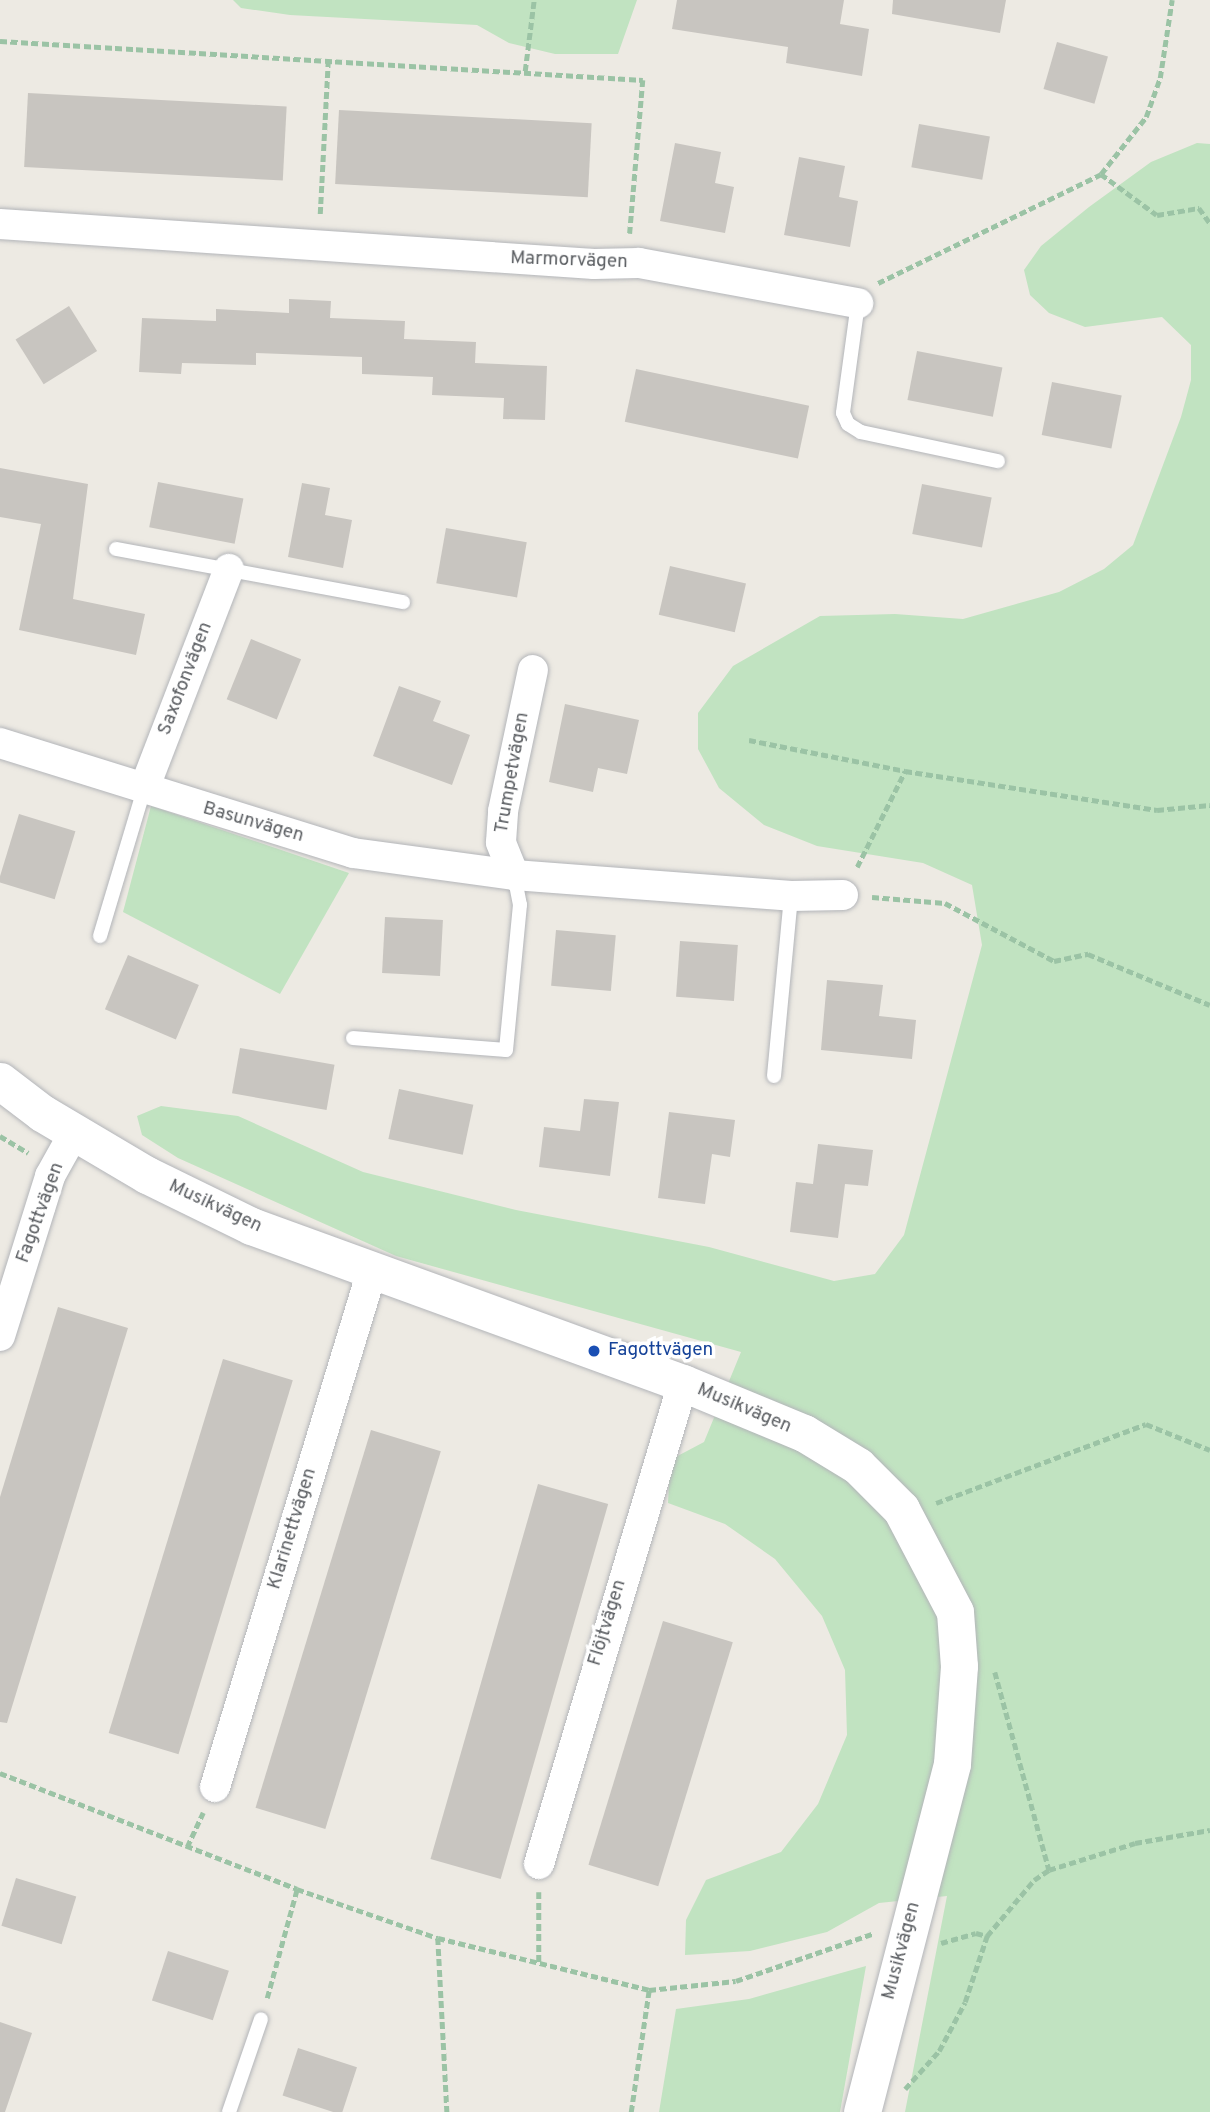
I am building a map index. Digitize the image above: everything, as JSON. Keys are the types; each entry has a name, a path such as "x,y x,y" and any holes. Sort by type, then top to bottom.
{"street":[{"name":"Marmorvägen","path":"0,223 318,246 628,263 858,303"},
{"name":"Saxofonvägen","path":"144,789 229,569"},
{"name":"Trumpetvägen","path":"514,875 501,842 503,811 533,670"},
{"name":"Basunvägen","path":"0,743 353,853 514,875 791,896 843,895"},
{"name":"Musikvägen","path":"0,1081 42,1113 146,1175 251,1226 683,1383 804,1433 858,1466 901,1509 955,1612 959,1666 952,1764 864,2104"},
{"name":"Fagottvägen","path":"0,1336 55,1168 75,1131"},
{"name":"Klarinettvägen","path":"215,1787 372,1271"},
{"name":"Flöjtvägen","path":"539,1864 683,1383"}],"lane":[{"path":"858,303 843,413 848,424 861,432 999,461"},
{"path":"117,549 403,602"},
{"path":"100,936 144,789"},
{"path":"353,1038 506,1050 520,905 514,875"},
{"path":"774,1076 791,896"},
{"path":"229,2112 261,2019"}],"path":[{"path":"524,71 534,0"},
{"path":"858,303 883,279 1101,174 1146,117 1160,78 1172,0"},
{"path":"0,41 643,80 628,263"},
{"path":"318,246 328,62"},
{"path":"1101,174 1157,215 1199,208 1210,223"},
{"path":"749,740 905,771 1157,810 1210,805"},
{"path":"905,771 843,895 945,903 1054,961 1088,954 1210,1005"},
{"path":"0,1136 55,1168"},
{"path":"930,1506 1146,1424 1210,1450"},
{"path":"991,1659 1049,1870"},
{"path":"0,1775 297,1889 438,1938 649,1990 736,1981 834,1944 876,1934"},
{"path":"864,2104 888,2100 923,2071 965,2002 987,1936 1034,1880 1049,1870 1135,1843 1210,1830"},
{"path":"539,1864 539,1963"},
{"path":"261,2019 297,1889"},
{"path":"929,1944 947,1943 976,1933 987,1936"},
{"path":"438,1938 447,2112"},
{"path":"631,2112 649,1990"}],"green space":[{"path":"233,0 637,0 618,54 555,54 509,43 477,25 290,15 241,8"},
{"path":"1197,143 1210,144 1210,2112 905,2112 947,1896 879,1903 827,1932 750,1951 685,1955 686,1920 706,1880 781,1852 818,1804 847,1735 845,1670 822,1616 775,1559 725,1524 668,1503 670,1460 704,1442 741,1352 396,1256 178,1158 142,1135 137,1116 161,1106 238,1116 363,1172 516,1210 709,1247 834,1281 875,1274 904,1235 982,945 972,885 923,863 817,846 764,825 719,788 698,749 698,713 733,666 820,616 895,614 963,619 1059,592 1104,569 1133,545 1181,417 1191,380 1191,345 1162,317 1085,327 1049,313 1030,295 1024,270 1041,246 1089,207 1151,162"},
{"path":"151,806 349,873 280,994 123,912"},
{"path":"866,1966 840,2112 659,2112 676,2009 749,1999"}],"building":[{"path":"677,0 844,0 840,24 869,29 862,76 786,63 788,47 672,29"},
{"path":"893,0 1006,0 1000,33 892,14"},
{"path":"1057,42 1108,57 1094,104 1043,89"},
{"path":"28,93 287,107 283,180 24,167"},
{"path":"339,110 592,123 588,197 335,184"},
{"path":"919,124 990,137 982,180 911,167"},
{"path":"675,143 721,152 715,183 734,187 725,233 660,221"},
{"path":"799,157 845,166 839,197 858,201 850,247 784,235"},
{"path":"289,299 331,301 330,318 405,321 404,339 476,342 475,363 547,366 545,420 503,419 504,398 432,395 433,377 362,374 362,357 256,353 256,365 182,363 181,374 139,372 142,318 216,321 216,309 289,313"},
{"path":"69,306 97,351 44,384 16,339"},
{"path":"917,351 1002,368 993,417 907,400"},
{"path":"636,369 809,406 798,459 625,422"},
{"path":"1052,382 1122,396 1111,449 1042,435"},
{"path":"0,468 88,484 73,599 145,614 136,655 19,630 41,524 0,517"},
{"path":"158,482 243,499 235,544 149,527"},
{"path":"302,483 330,488 325,515 352,520 343,568 288,557"},
{"path":"922,484 992,498 982,548 912,534"},
{"path":"446,528 527,542 517,597 436,583"},
{"path":"670,566 746,584 735,632 659,615"},
{"path":"251,639 301,659 277,719 227,699"},
{"path":"399,686 441,701 433,721 470,735 452,785 373,756"},
{"path":"565,704 639,720 627,774 598,768 593,792 549,782"},
{"path":"19,814 75,831 55,899 0,882"},
{"path":"385,917 443,920 440,976 382,973"},
{"path":"556,930 616,935 611,991 551,986"},
{"path":"680,941 738,945 734,1001 676,997"},
{"path":"128,955 199,985 176,1039 105,1009"},
{"path":"827,980 883,985 879,1016 916,1020 912,1059 821,1050"},
{"path":"240,1048 335,1065 327,1110 232,1093"},
{"path":"399,1089 473,1105 463,1155 388,1139"},
{"path":"584,1099 619,1102 610,1176 539,1167 544,1127 580,1131"},
{"path":"669,1112 735,1120 730,1157 712,1154 705,1204 658,1198"},
{"path":"818,1144 873,1150 868,1186 845,1184 838,1238 790,1232 796,1182 813,1184"},
{"path":"58,1307 128,1328 7,1723 0,1722 0,1497"},
{"path":"223,1359 293,1380 178,1754 109,1733"},
{"path":"371,1430 441,1451 325,1829 256,1808"},
{"path":"538,1484 608,1504 501,1879 431,1859"},
{"path":"663,1621 733,1642 658,1886 588,1865"},
{"path":"16,1878 76,1896 62,1944 1,1926"},
{"path":"168,1951 229,1971 213,2020 152,2000"},
{"path":"0,2022 32,2033 5,2112 0,2112"},
{"path":"298,2048 357,2067 342,2112 333,2112 283,2096"}],"place":[{"name":"Fagottvägen","path":"594,1351"}]}
